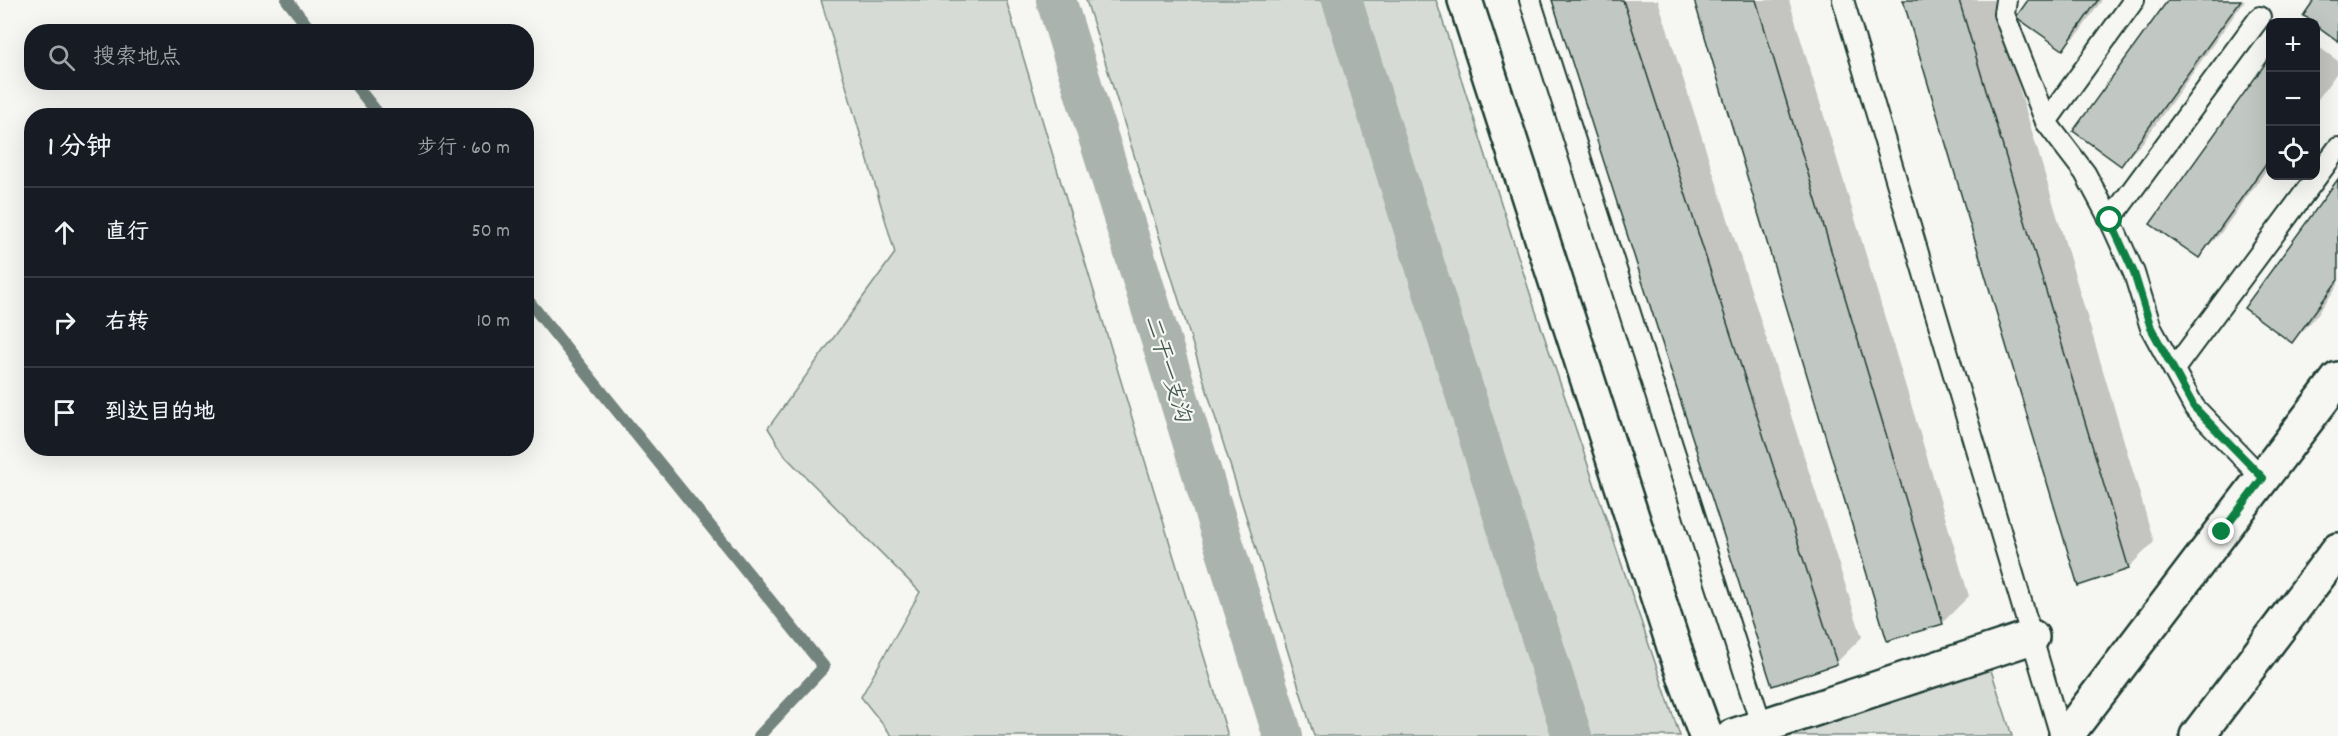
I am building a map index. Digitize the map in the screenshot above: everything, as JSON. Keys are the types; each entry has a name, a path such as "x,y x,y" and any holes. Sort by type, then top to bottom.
{"street":[{"path":"1464,0 1671,639 1706,736"},
{"path":"2066,736 2338,380"},
{"path":"2197,736 2338,550"},
{"path":"1747,731 2032,637"}],"lane":[{"path":"1530,0 1747,731"},
{"path":"1843,0 2061,736"},
{"path":"2006,0 2004,14 2046,122 2085,173 2110,220 2134,273 2151,328 2194,407 2263,478"},
{"path":"2046,122 2134,0"},
{"path":"2110,220 2260,17"},
{"path":"2174,369 2338,148"}],"shaded area":[{"path":"821,0 1006,0 1228,736 892,736 861,697 920,592 786,457 768,428 895,253"},
{"path":"1086,0 1436,0 1535,309 1680,736 1314,736"},
{"path":"1990,667 2012,736 1784,736"}],"building":[{"path":"1552,0 1623,0 1837,664 1772,686"},
{"path":"1694,0 1756,0 1943,624 1887,641"},
{"path":"1903,0 1959,0 2129,569 2078,586"},
{"path":"2028,0 2098,0 2063,50 2016,17"},
{"path":"2168,0 2241,0 2121,166 2073,131"},
{"path":"2314,0 2338,0 2338,41 2320,28 2320,18 2303,16"},
{"path":"2266,63 2266,164 2199,258 2150,224"},
{"path":"2338,179 2338,280 2292,343 2244,308"}],"waterway":[{"path":"287,0 306,24"},
{"name":"二干一支沟","path":"1056,0 1283,736"},
{"path":"1342,0 1572,736"},
{"path":"359,90 374,108"},
{"path":"534,308 824,667 759,736"}],"route":[{"path":"2110,220 2134,273 2151,328 2194,407 2263,478 2222,532"}]}
